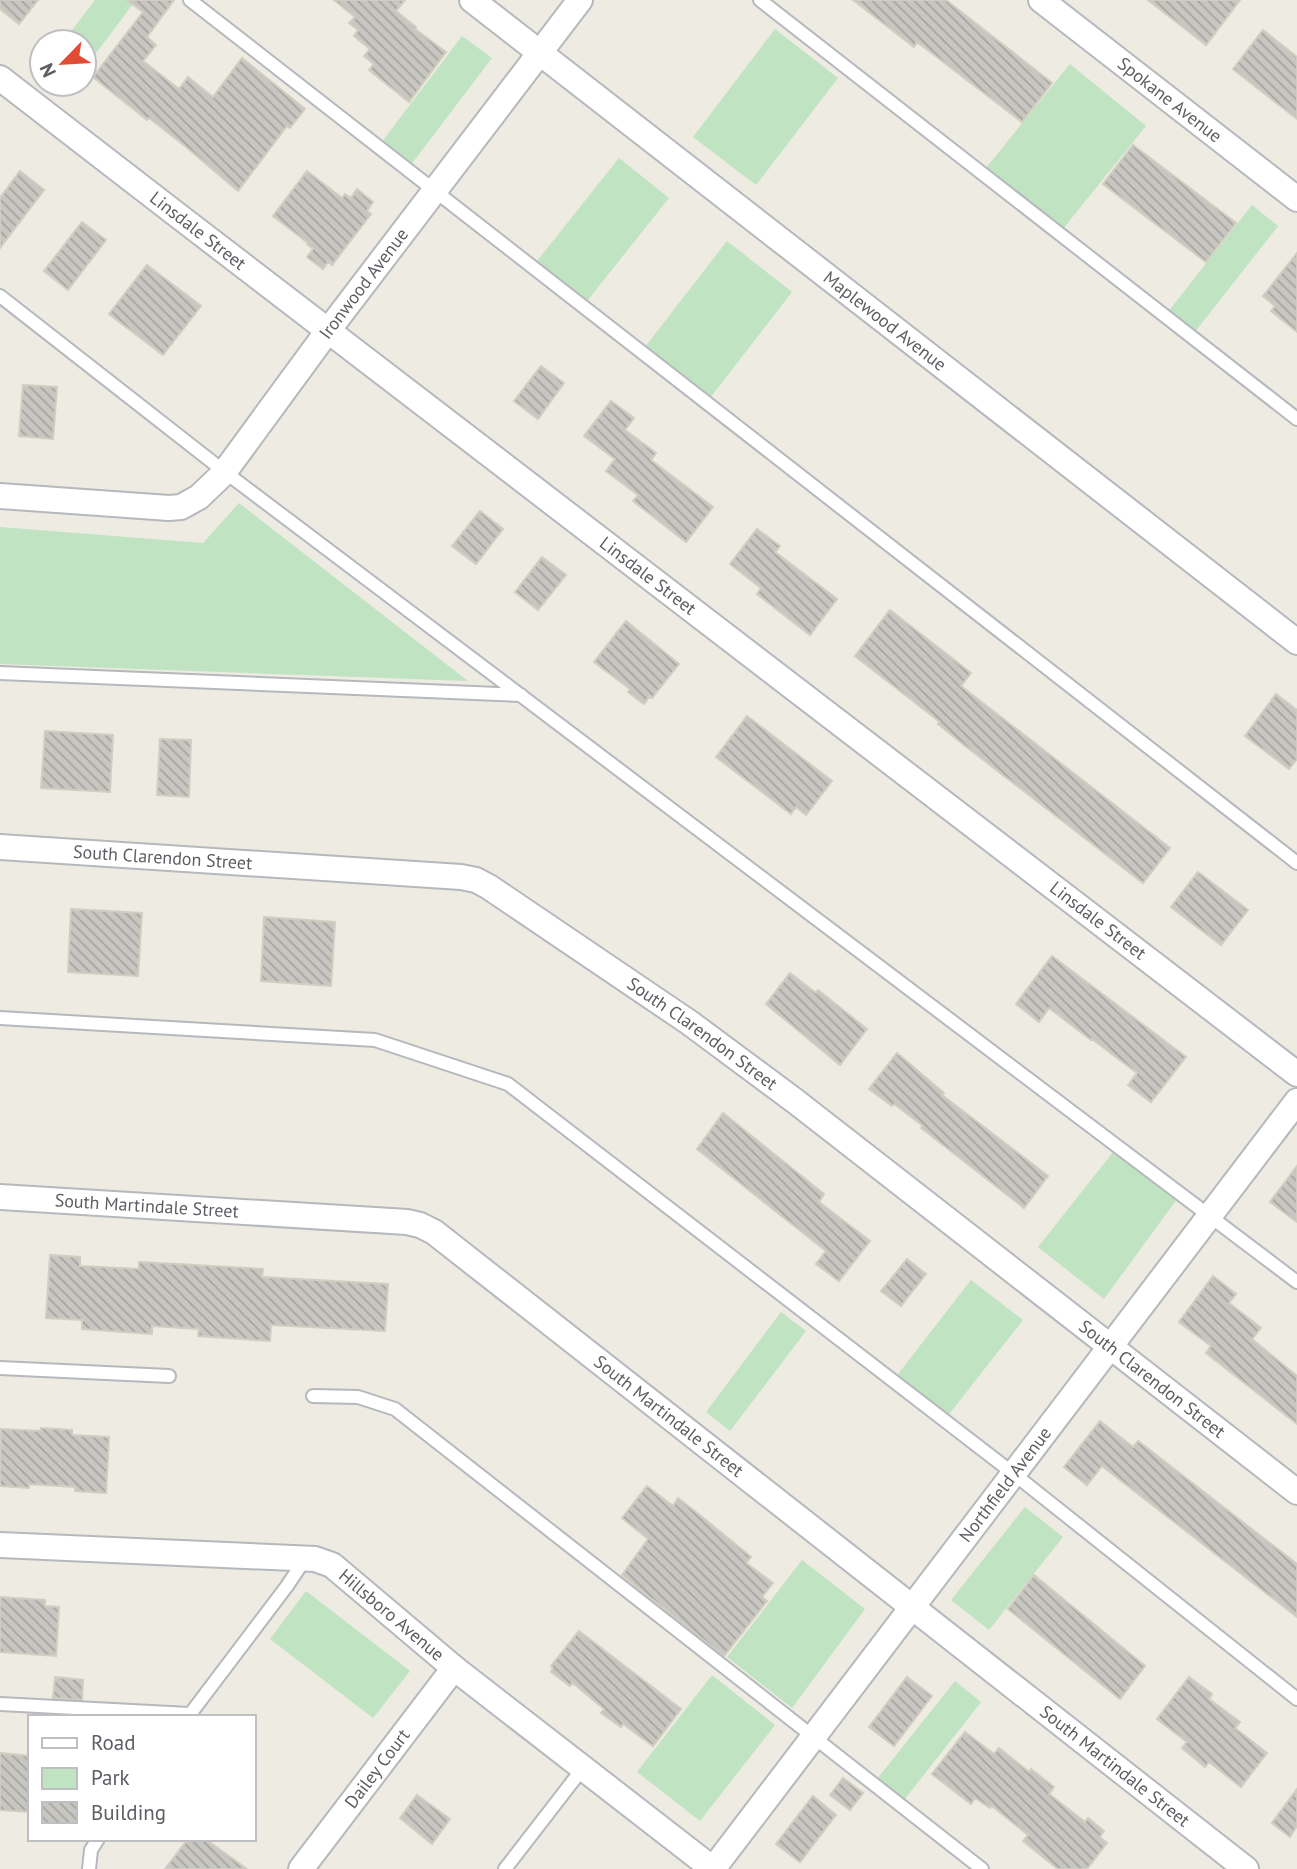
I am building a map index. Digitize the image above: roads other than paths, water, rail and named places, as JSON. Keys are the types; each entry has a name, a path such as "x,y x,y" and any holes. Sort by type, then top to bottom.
{"street":[{"name":"Maplewood Avenue","path":"472,0 1297,642"},
{"name":"Ironwood Avenue","path":"0,496 181,507 199,497 225,472 327,332 580,0"},
{"name":"Spokane Avenue","path":"1041,0 1297,199"},
{"name":"Linsdale Street","path":"0,78 327,332 820,706 1297,1074"},
{"name":"South Clarendon Street","path":"0,847 476,880 690,1023 795,1101 1297,1492"},
{"name":"Northfield Avenue","path":"713,1869 1297,1101"},
{"name":"South Martindale Street","path":"0,1197 408,1223 420,1225 433,1232 1246,1869"},
{"name":"Hillsboro Avenue","path":"0,1545 315,1559 332,1565 454,1668 713,1869"},
{"name":"Dailey Court","path":"301,1869 454,1668"}],"lane":[{"path":"190,0 1297,863"},
{"path":"760,0 1297,419"},
{"path":"0,296 225,472 1297,1282"},
{"path":"0,673 521,695"},
{"path":"0,1018 375,1040 508,1084 1014,1474 1297,1699"},
{"path":"0,1368 169,1376"},
{"path":"313,1396 358,1397 396,1409 982,1869"},
{"path":"189,1715 305,1559"},
{"path":"0,1703 174,1715"},
{"path":"505,1869 583,1768"},
{"path":"89,1869 91,1850 97,1841"}]}
